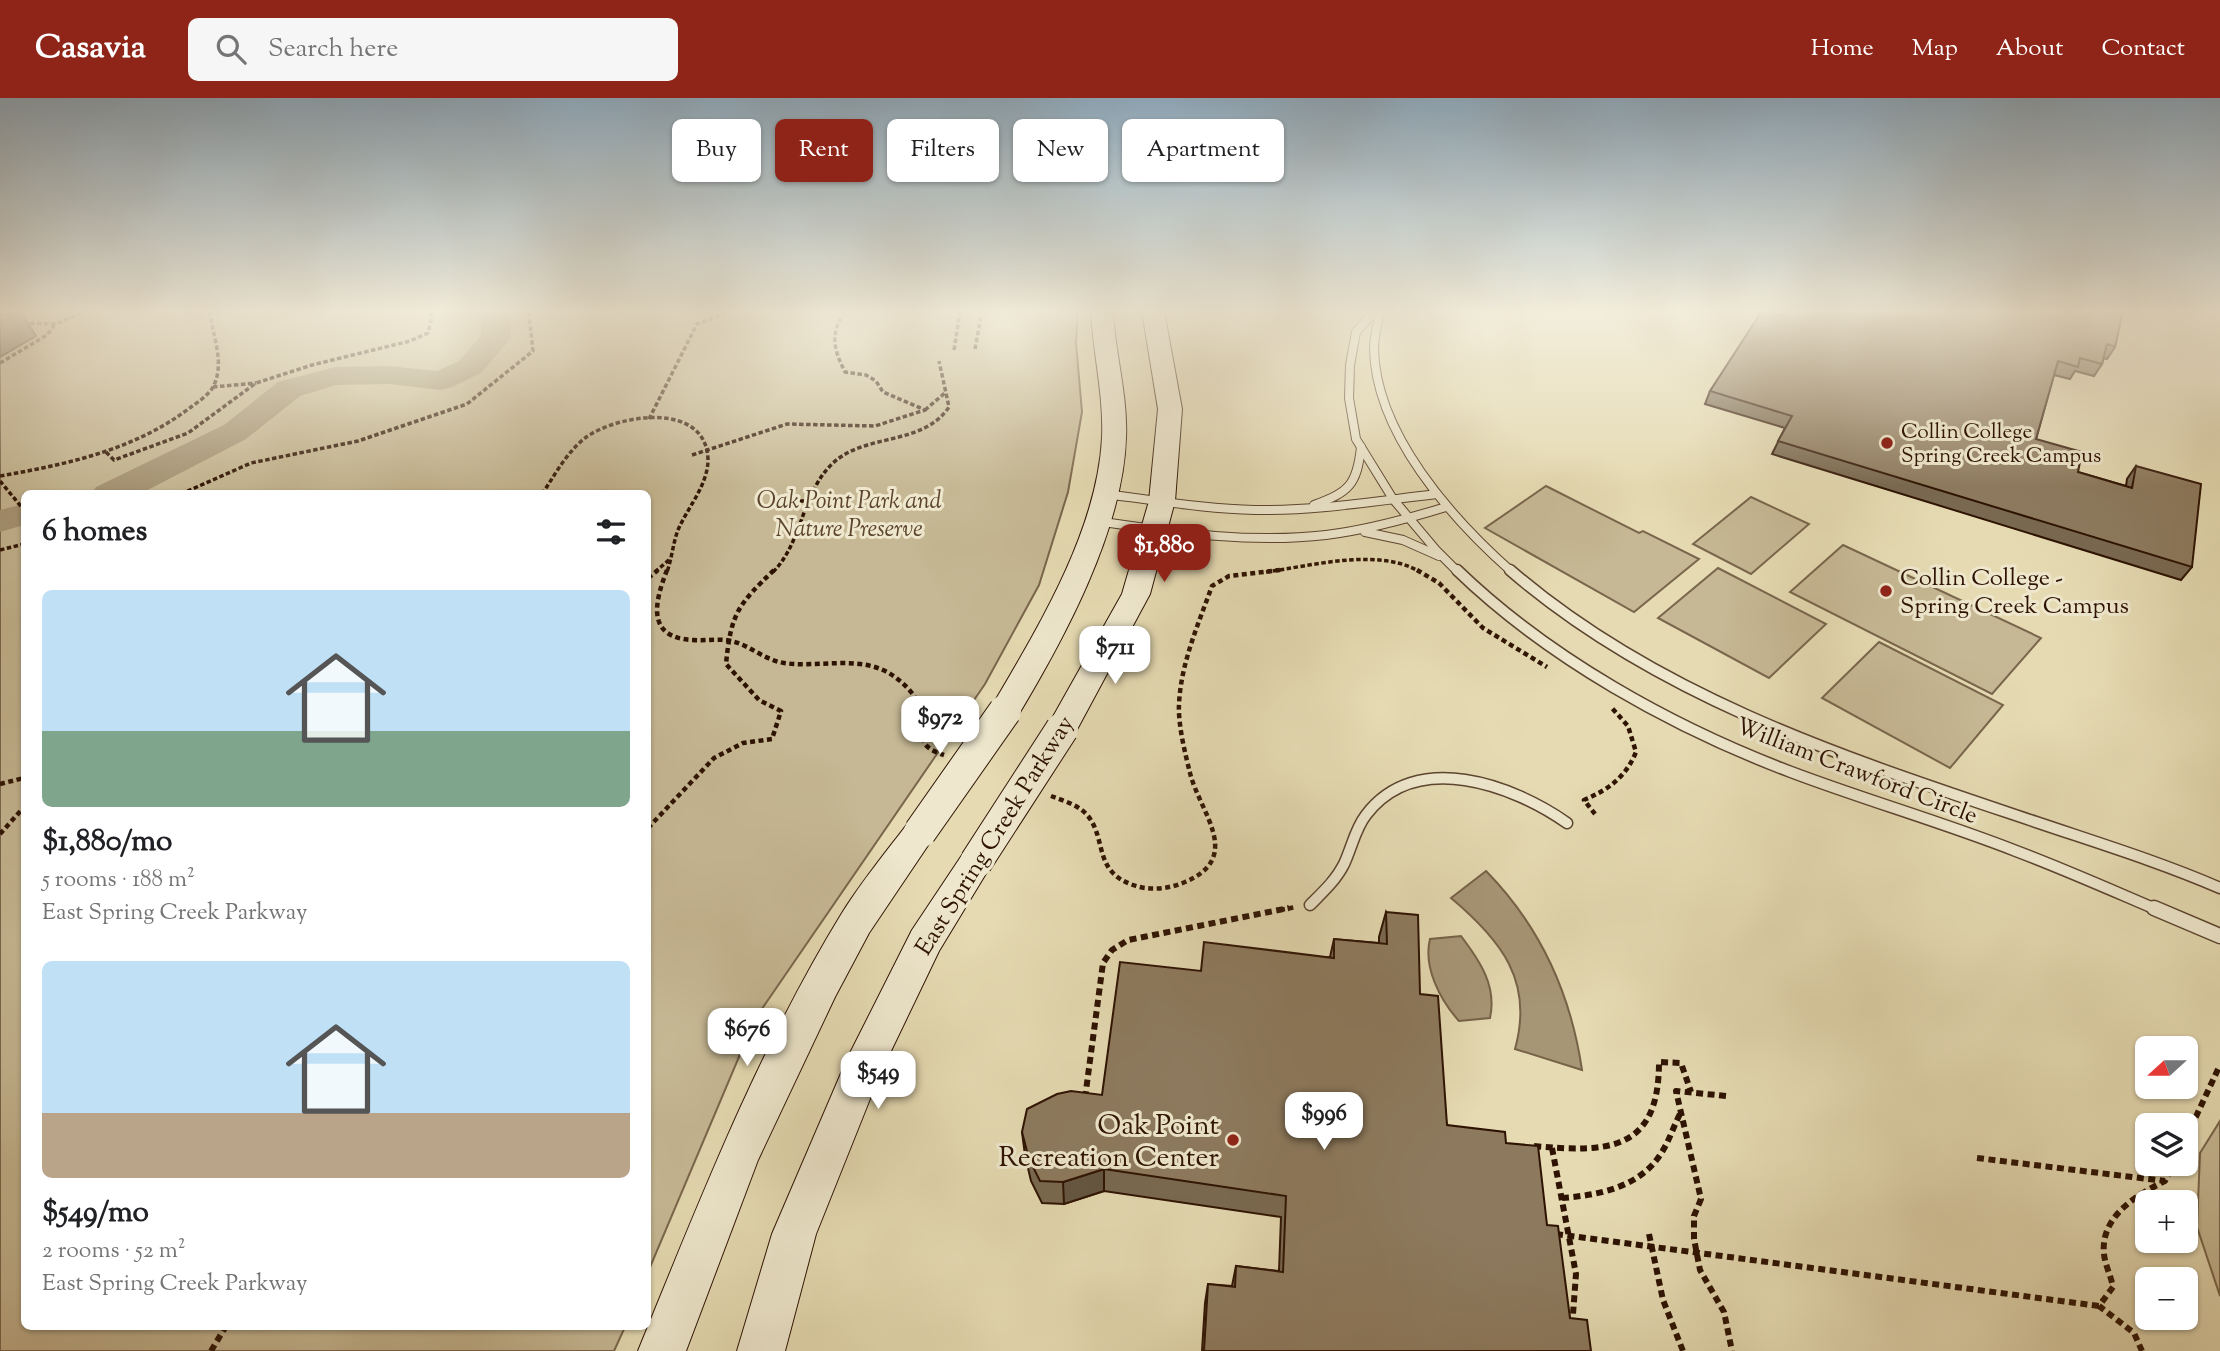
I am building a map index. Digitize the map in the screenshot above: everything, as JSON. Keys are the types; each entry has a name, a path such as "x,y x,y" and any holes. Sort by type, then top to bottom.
{"main road":[{"path":"662,1351 739,1154 821,986 856,922 1005,711 1070,598 1110,478 1115,437 1114,409 1107,369"},
{"name":"East Spring Creek Parkway","path":"761,1351 794,1234 862,1070 925,941 1062,729 1136,594 1159,515 1170,409 1163,369"}],"lane":[{"name":"William Crawford Circle","path":"1350,369 1349,398 1356,439 1394,499 1445,558 1490,602 1551,647 1626,693 1713,738 1789,771 2016,851 2220,936"},
{"name":"William Crawford Circle","path":"1377,369 1381,397 1405,448 1446,507 1496,561 1568,617 1648,667 1759,720 1919,783 2095,842 2220,888"},
{"path":"1302,509 1338,497 1354,485 1359,473 1361,447"},
{"path":"1100,507 1159,515 1229,508 1302,509 1437,494"},
{"path":"1100,507 1275,537 1326,535 1410,519 1446,507"},
{"path":"1354,530 1403,540 1445,558"},
{"path":"1310,905 1344,866 1353,837 1369,811 1388,794 1401,788 1438,780 1483,783 1520,793 1567,823"}],"path":[{"path":"21,506 0,479 134,443 174,422 213,387 217,369"},
{"path":"213,387 256,383 298,369"},
{"path":"190,490 251,463 358,441 467,404 510,369"},
{"path":"649,419 674,369"},
{"path":"844,369 845,372 866,375 876,381 883,392 925,410"},
{"path":"651,825 714,758 743,743 772,739 781,711 759,699 726,664 728,640 738,607 784,560 810,501 831,466 840,458 942,419 949,407 941,369"},
{"path":"106,452 114,460 188,433 256,383"},
{"path":"692,455 788,424 875,426 925,410 946,392"},
{"path":"545,490 574,445 594,432 615,424 649,419 688,424 701,435 707,451 708,468 701,489 677,531 671,559 656,599 655,609 659,623 672,635 683,639 728,640 769,660 788,663 852,662 887,672 905,685 918,702 923,718 924,742 928,748 939,753"},
{"path":"793,501 810,501"},
{"path":"0,550 21,545"},
{"path":"651,576 671,559"},
{"path":"1057,798 1075,806 1089,817 1107,866 1124,881 1161,889 1184,883 1201,873 1213,860 1217,846 1216,837 1190,774 1179,707 1183,670 1212,586 1229,576 1360,560 1385,559 1406,563 1439,583 1483,628 1552,670"},
{"path":"1595,814 1584,800 1617,781 1628,770 1636,752 1628,726 1606,703"},
{"path":"0,784 21,779"},
{"path":"0,834 21,810"},
{"path":"1085,1100 1103,963 1112,950 1128,940 1310,905"},
{"path":"1527,1145 1594,1149 1623,1141 1637,1132 1658,1104 1661,1080 1659,1062 1681,1063 1691,1093"},
{"path":"2198,1113 2220,1067"},
{"path":"1726,1096 1676,1091 1701,1199 1694,1216 1700,1270 1724,1312 1732,1351"},
{"path":"1562,1198 1605,1193 1639,1178 1661,1153 1681,1112"},
{"path":"1552,1148 1576,1274 1573,1314"},
{"path":"1977,1158 2165,1181"},
{"path":"2099,1306 2113,1287 2104,1254 2104,1237 2111,1220 2147,1190 2165,1181 2167,1176"},
{"path":"1545,1232 2099,1306 2134,1333 2142,1351"},
{"path":"1649,1234 1663,1300 1683,1351"},
{"path":"211,1351 224,1330"}],"green space":[{"name":"Oak Point Park and Nature Preserve","path":"0,369 1078,369 1082,412 1068,492 1039,585 985,684 755,1019 651,1265 651,490 21,490 21,1330 624,1330 614,1351 0,1351"},
{"path":"1546,486 1639,533 1643,531 1699,559 1634,612 1485,528"},
{"path":"1751,497 1809,524 1751,574 1693,544"},
{"path":"1843,545 2041,638 1992,694 1790,592"},
{"path":"1718,568 1826,624 1769,678 1658,618"},
{"path":"1879,642 2003,705 1950,768 1822,698"},
{"path":"2220,1121 2220,1296 2198,1230 2200,1153"}],"shaded area":[{"path":"1486,871 1522,915 1550,963 1570,1015 1582,1070 1515,1049 1520,1025 1520,1003 1509,964 1485,930 1451,898"},
{"path":"1461,936 1475,955 1489,985 1492,1006 1490,1018 1459,1021 1445,1003 1431,972 1428,950 1430,939"}],"building":[{"path":"1724,369 2056,369 2036,439 2082,452 2078,472 2132,488 2136,466 2201,484 2192,567 1778,441 1792,416 1710,391"},
{"name":"Oak Point Recreation Center","path":"1386,912 1418,915 1420,994 1438,996 1447,1125 1505,1132 1506,1143 1538,1146 1547,1225 1558,1226 1570,1318 1587,1320 1591,1351 1204,1351 1208,1284 1235,1287 1236,1266 1283,1272 1286,1196 1104,1169 1063,1182 1040,1181 1029,1159 1022,1132 1027,1109 1057,1094 1071,1091 1102,1095 1120,962 1201,971 1204,942 1334,958 1334,939 1387,944"}],"waterway":[{"path":"121,490 235,432 289,389 335,376 389,375 441,381 465,369"},
{"path":"0,521 21,516"}],"place":[{"name":"Collin College Spring Creek Campus","path":"1887,443"},
{"name":"Collin College - Spring Creek Campus","path":"1886,591"},
{"name":"Oak Point Recreation Center","path":"1233,1140"}]}
